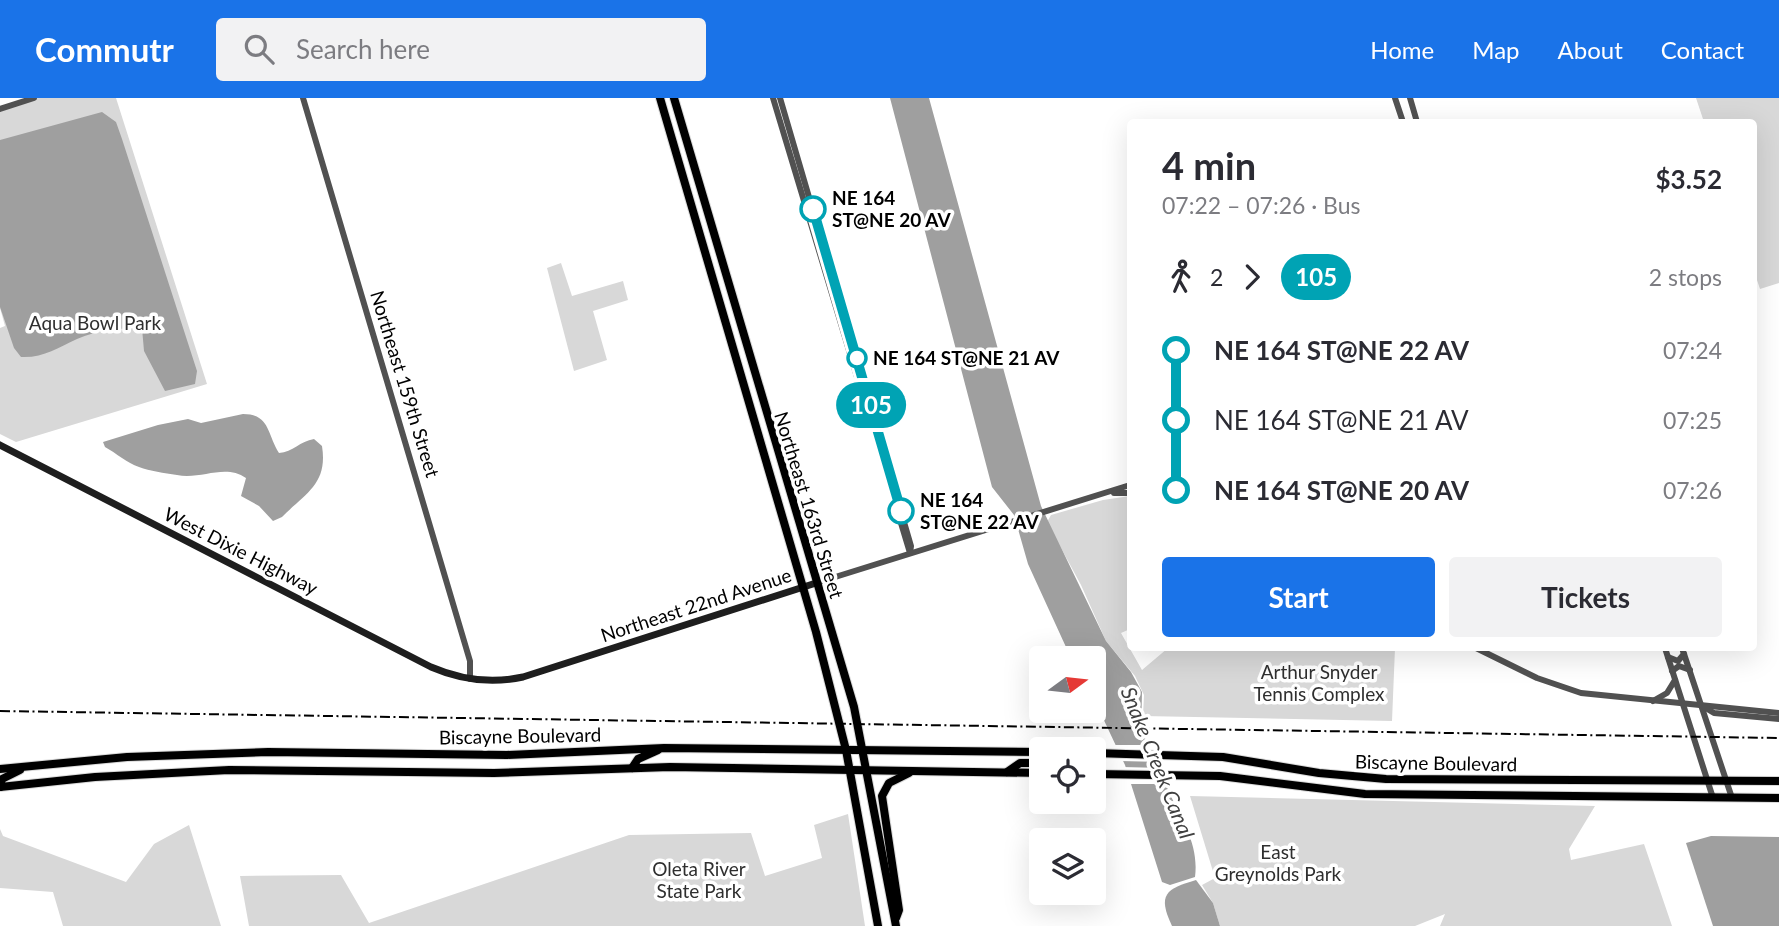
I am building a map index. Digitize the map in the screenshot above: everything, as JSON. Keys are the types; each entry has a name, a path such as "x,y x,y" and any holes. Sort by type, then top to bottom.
{"main road":[{"name":"Northeast 163rd Street","path":"660,98 803,587 846,750 878,926"},
{"name":"Northeast 163rd Street","path":"674,98 864,750 896,923"},
{"path":"670,135 679,138 689,152"},
{"path":"699,233 709,246 718,250"},
{"path":"747,398 757,412 767,417"},
{"path":"754,422 763,426 773,438"},
{"name":"West Dixie Highway","path":"0,445 431,667 470,679"},
{"name":"Northeast 22nd Avenue","path":"470,679 500,680 523,677 816,583"},
{"path":"632,768 638,759 664,748"},
{"name":"Biscayne Boulevard","path":"0,769 182,754 306,752 507,755 664,748 1029,752"},
{"path":"306,752 306,770"},
{"name":"Biscayne Boulevard","path":"1106,754 1223,757 1358,778 1779,781"},
{"path":"1007,772 1020,763 1029,763"},
{"path":"0,787 2,779 29,766"},
{"name":"Biscayne Boulevard","path":"0,787 160,772 306,770 494,773 632,768 1029,773"},
{"path":"896,923 899,910 882,796 889,783 913,771"},
{"name":"Biscayne Boulevard","path":"1106,774 1241,778 1366,794 1779,798"}],"street":[{"path":"0,109 34,98"},
{"name":"Northeast 159th Street","path":"303,98 470,662 470,679"},
{"path":"1395,98 1402,119"},
{"path":"1410,98 1417,119"},
{"path":"778,100 910,552"},
{"name":"Northeast 22nd Avenue","path":"816,583 1127,486"},
{"path":"1095,496 1127,493"},
{"path":"1482,651 1570,691 1652,702 1779,713"},
{"path":"1666,651 1713,798"},
{"path":"1668,657 1678,661 1683,651"},
{"path":"1683,651 1732,798"},
{"path":"1672,671 1679,666 1690,670"},
{"path":"1652,702 1667,693 1675,680"},
{"path":"1702,706 1714,713 1779,719"}],"green space":[{"name":"Aqua Bowl Park","path":"34,98 116,98 207,384 16,442 0,434 0,328 5,326 0,308 0,109"},
{"path":"1696,98 1779,98 1779,283 1760,289 1757,280 1757,119 1703,119"},
{"path":"561,263 572,296 623,281 628,300 593,311 607,360 574,371 547,268"},
{"name":"Arthur Snyder Tennis Complex","path":"1127,496 1127,630 1121,633 1127,644 1127,651 1131,651 1142,670 1164,651 1395,651 1392,721 1143,716 1144,695 1135,676 1106,641 1081,585 1047,522 1051,515 1103,500"},
{"name":"East Greynolds Park","path":"1190,796 1595,806 1569,849 1571,860 1644,844 1672,926 1440,926 1445,914 1415,926 1220,926 1213,903 1202,885 1215,878"},
{"name":"Oleta River State Park","path":"848,814 865,926 249,926 240,876 341,875 369,923 629,835 751,833 765,876 822,858 814,825"},
{"path":"189,825 221,926 63,926 53,892 0,888 0,829 3,836 126,882 154,844"}],"water":[{"name":"Snake Creek Canal","path":"890,98 929,98 1041,506 1106,641 1131,672 1142,692 1141,734 1155,754 1189,834 1195,854 1195,877 1170,885 1162,882 1125,765 1105,723 1106,646 1066,646 1028,564 1014,515 992,487"},
{"name":"Aqua Bowl Park","path":"102,112 116,122 122,139 197,371 195,384 165,391 144,351 142,328 93,333 37,356 21,357 14,348 0,307 0,140"},
{"path":"243,414 258,417 263,421 279,453 314,439 322,446 322,470 313,487 282,517 273,521 259,506 241,496 246,478 238,474 221,472 186,476 152,471 130,463 105,447 103,442 188,419 201,423"},
{"path":"1711,836 1779,837 1779,926 1713,926 1686,843"},
{"name":"Snake Creek Canal","path":"1196,880 1213,903 1220,926 1172,926 1165,907 1167,894 1177,886"}],"pier":[{"path":"1112,745 1156,745 1162,762 1120,761"},
{"path":"1122,767 1164,768 1170,784 1129,784"}],"railway":[{"path":"0,711 1779,738"}],"bus line":[{"name":"105","path":"813,209 901,511"}],"place":[{"name":"NE 164 ST@NE 20 AV","path":"813,209"},
{"name":"NE 164 ST@NE 21 AV","path":"857,358"},
{"name":"NE 164 ST@NE 22 AV","path":"901,511"}]}
